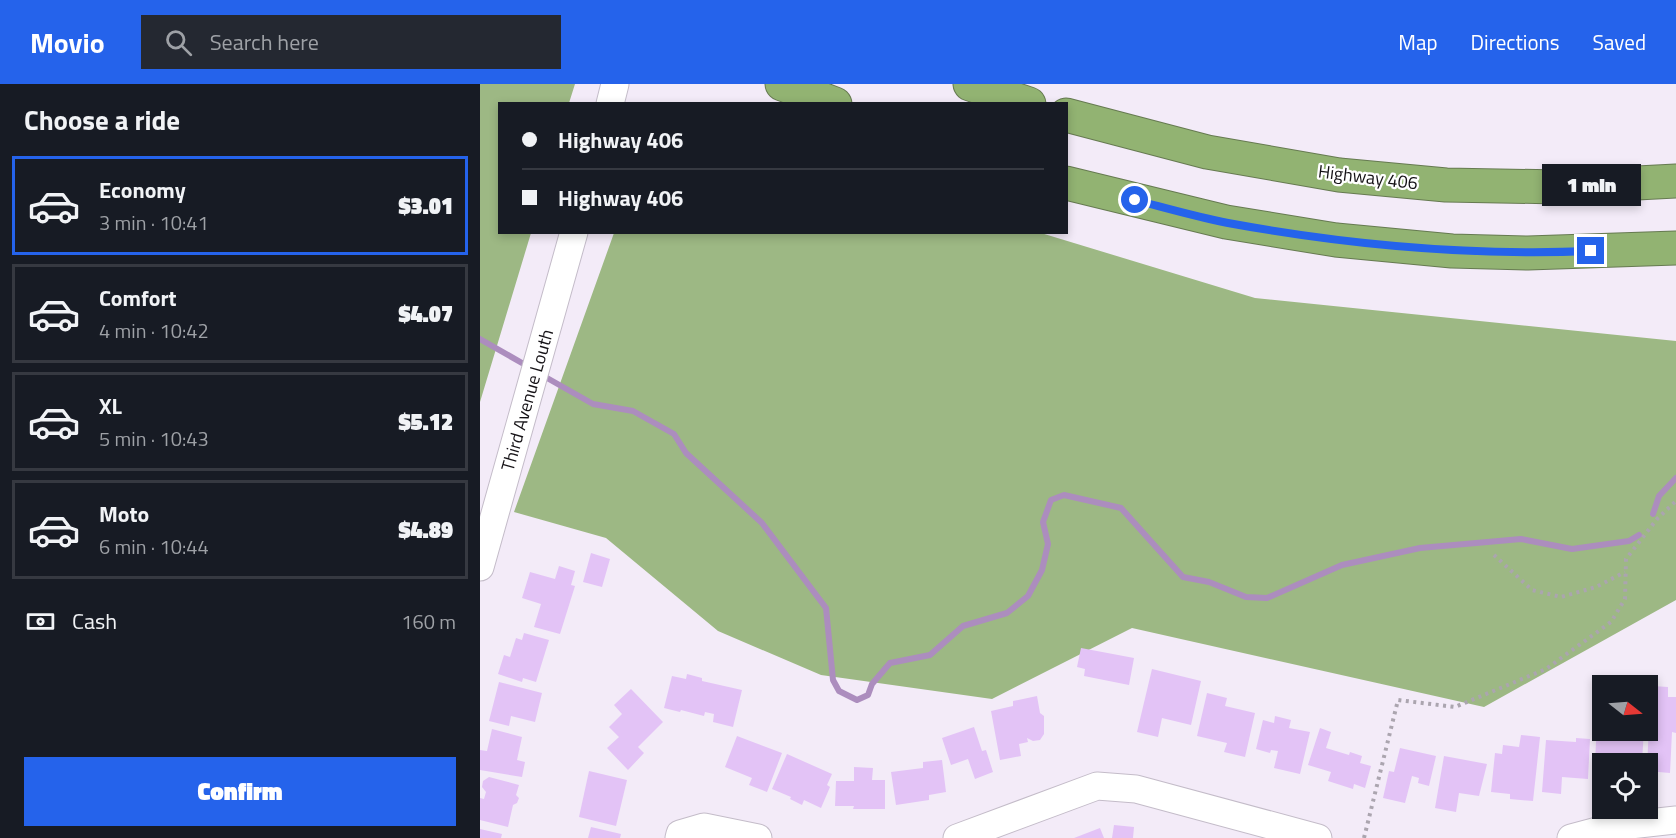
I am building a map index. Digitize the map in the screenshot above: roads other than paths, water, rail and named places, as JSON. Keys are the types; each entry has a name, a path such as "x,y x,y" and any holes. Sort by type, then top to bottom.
{"highway":[{"path":"782,84 830,102"},
{"path":"970,84 1023,102"},
{"name":"Highway 406","path":"1068,116 1207,152 1339,175 1446,185 1560,187 1676,181"},
{"path":"1068,183 1226,222 1336,240 1452,251 1528,254 1676,248"}],"street":[{"path":"610,102 615,84"},
{"name":"Third Avenue Louth","path":"480,567 573,234"},
{"path":"957,838 1097,786 1136,789 1256,831 1318,838"},
{"path":"1570,838 1612,827 1676,820"},
{"path":"679,838 680,834 704,827 758,838"}],"waterway":[{"path":"480,339 529,367"},
{"path":"540,374 593,404 633,411 674,434 686,453 762,523 826,608 833,680 839,691 857,700 868,695 872,684 890,663 930,655 963,626 1007,613 1028,596 1042,570 1048,544 1043,522 1051,500 1064,495 1121,508 1183,577 1209,582 1246,597 1267,598 1342,565 1420,548 1521,539 1572,549 1629,541 1639,535"},
{"path":"1653,514 1659,496 1676,478"}]}
